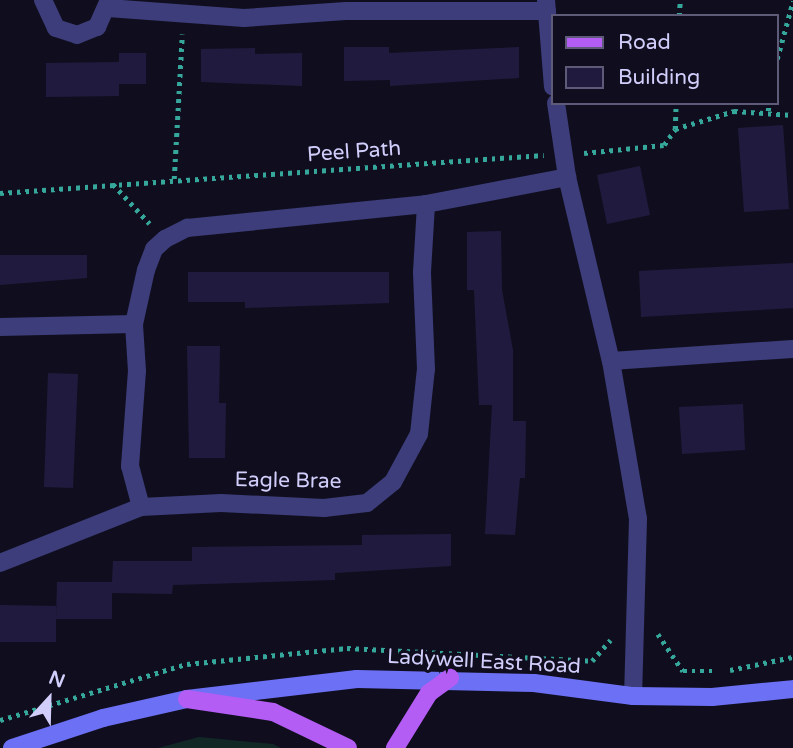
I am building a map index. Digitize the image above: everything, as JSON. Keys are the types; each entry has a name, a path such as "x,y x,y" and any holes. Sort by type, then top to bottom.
{"main road":[{"path":"395,748 429,694 450,678"},
{"path":"187,699 273,712 348,748"}],"street":[{"path":"43,0 56,28 77,34 97,27 109,4 244,18 346,11 546,5 552,75"},
{"path":"555,105 567,177 611,361 638,519 633,696"},
{"path":"141,507 130,466 136,371 134,324 146,270 154,249 165,239 187,228 426,204 567,177"},
{"name":"Eagle Brae","path":"0,563 141,507 207,503 335,507 367,503 393,482 419,434 426,369 422,272 426,204"},
{"path":"0,327 134,324"},
{"path":"611,361 793,349"},
{"name":"Ladywell East Road","path":"12,748 103,718 187,699 357,679 450,678 633,696 712,697 793,688"}],"path":[{"path":"779,52 793,1"},
{"path":"174,179 183,13"},
{"path":"676,105 675,129 734,111 768,111 793,115"},
{"path":"768,111 769,105"},
{"name":"Peel Path","path":"0,193 174,179 650,149 664,145 675,129"},
{"path":"112,184 165,239"}],"green space":[{"path":"199,737 273,744 281,748 158,748"}],"building":[{"path":"344,47 389,47 389,53 519,47 519,78 390,86 390,80 344,81"},
{"path":"255,48 255,54 302,53 302,86 201,82 201,49"},
{"path":"119,53 146,53 146,84 119,84 119,96 46,97 46,63 119,62"},
{"path":"783,125 789,209 744,212 738,128"},
{"path":"640,166 650,215 607,224 597,175"},
{"path":"501,231 502,290 513,350 513,421 526,421 525,478 520,478 515,535 485,534 492,405 479,405 474,290 467,290 467,232"},
{"path":"0,255 87,255 87,278 0,285"},
{"path":"793,263 793,308 641,317 639,271"},
{"path":"188,272 389,272 389,303 245,308 245,302 188,302"},
{"path":"187,346 220,346 219,403 226,403 225,458 189,458"},
{"path":"48,373 78,374 73,488 44,487"},
{"path":"743,404 745,450 682,454 679,407"},
{"path":"451,534 451,566 335,573 335,580 173,585 172,594 112,593 112,619 56,619 57,582 112,582 113,561 192,561 192,547 362,545 362,535"},
{"path":"0,605 56,606 56,642 0,642"}]}
